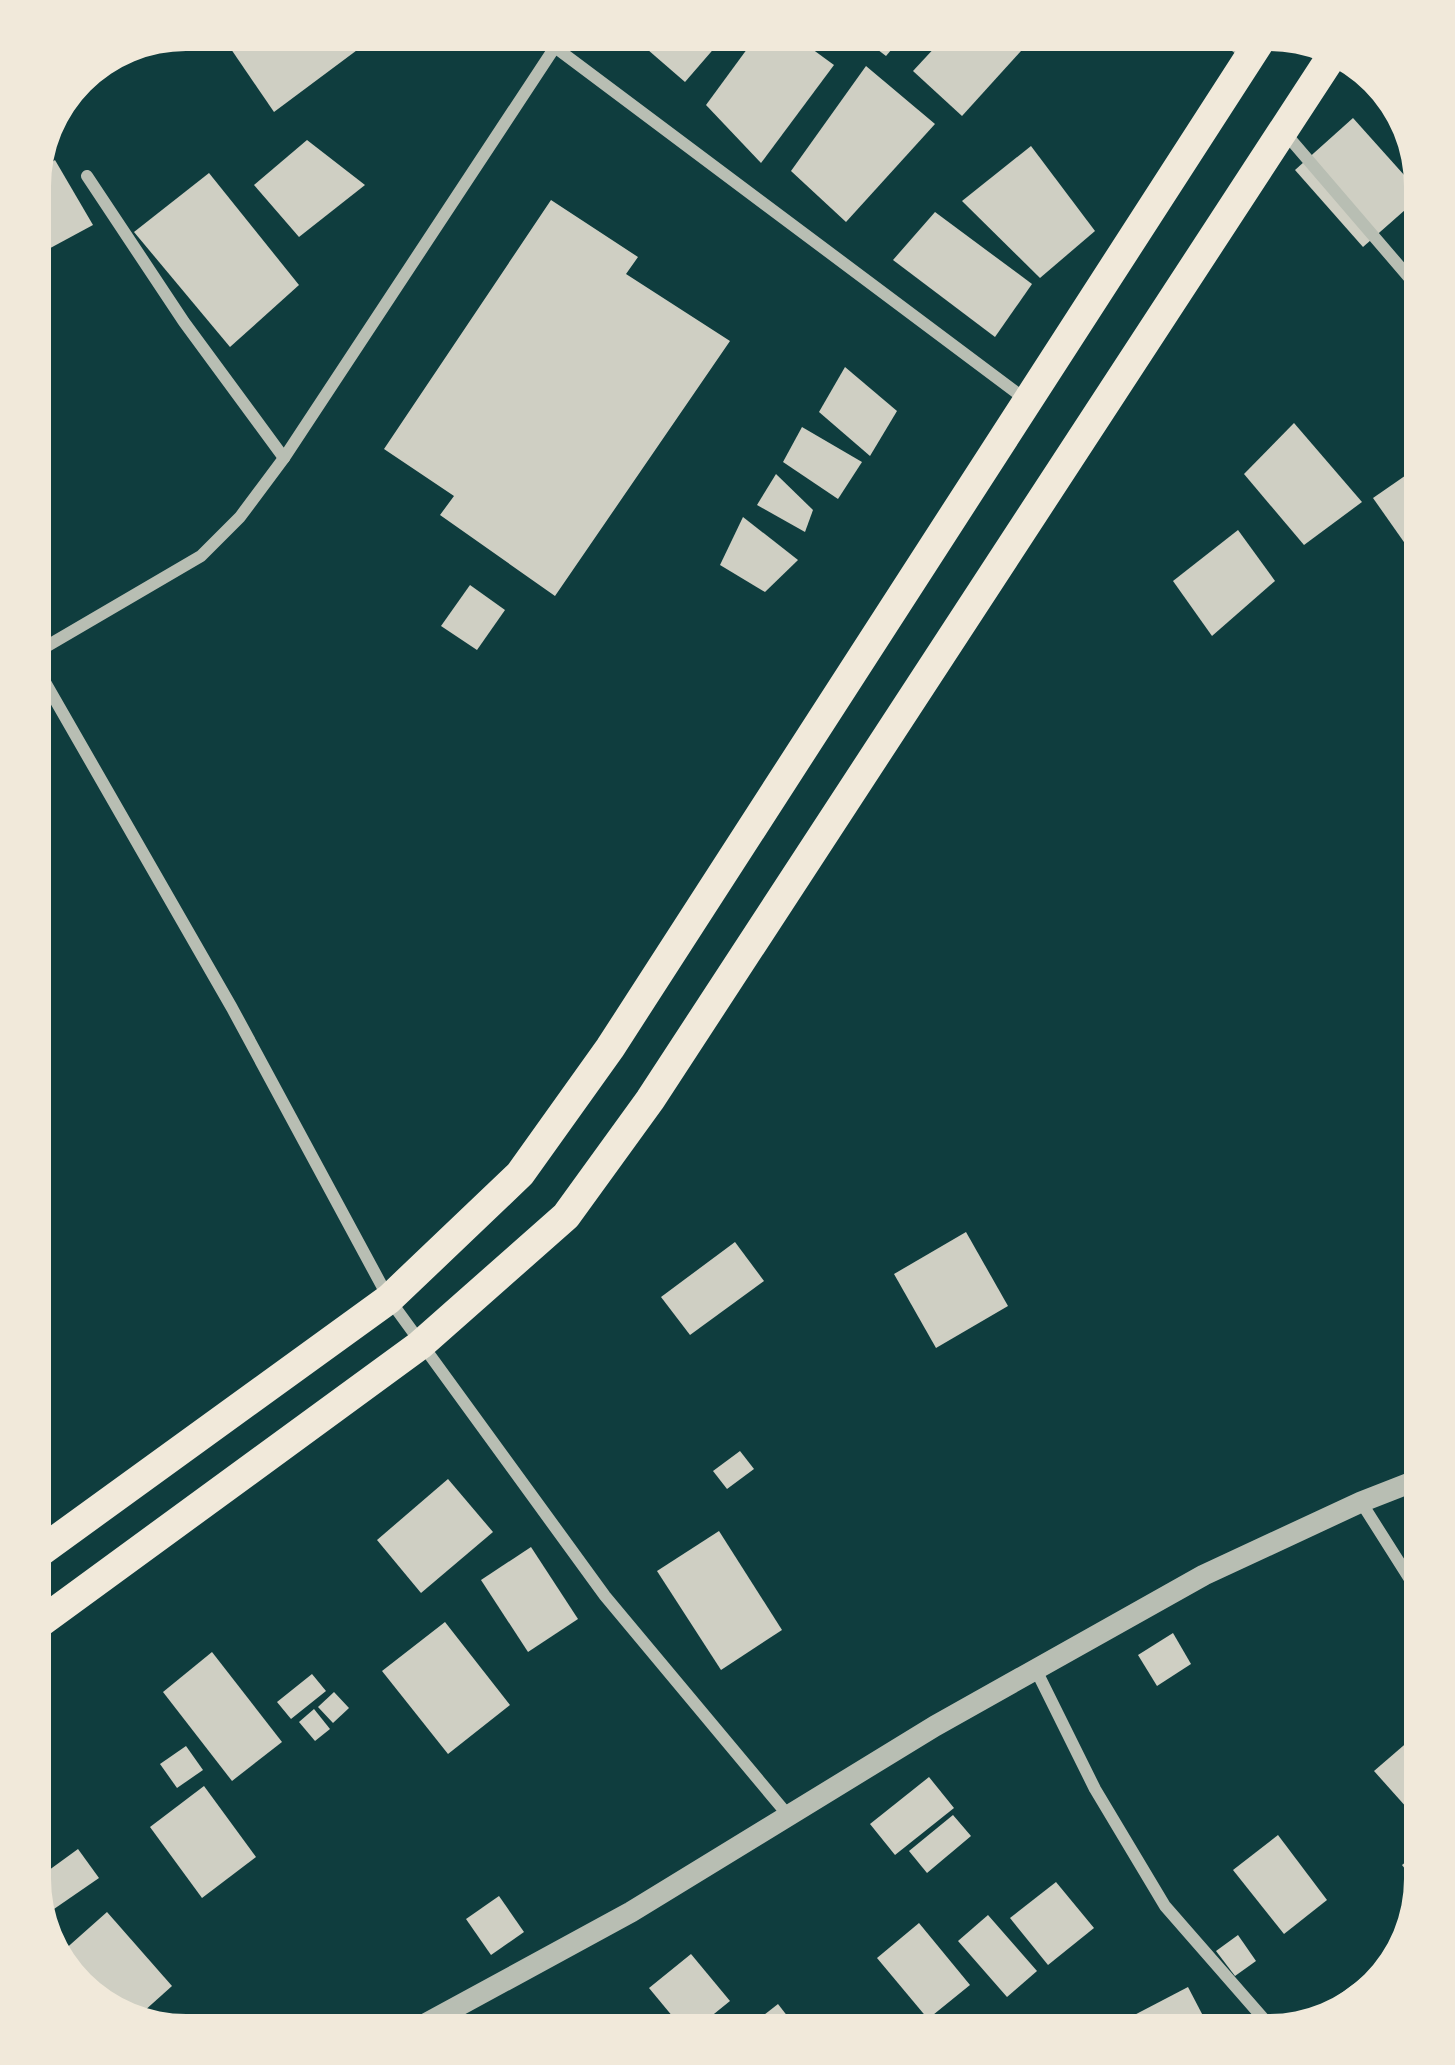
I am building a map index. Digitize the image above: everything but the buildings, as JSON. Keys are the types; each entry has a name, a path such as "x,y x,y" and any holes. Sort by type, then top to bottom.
{"main road":[{"path":"51,1544 389,1299 520,1174 597,1066 1254,51"},
{"path":"51,1615 420,1346 566,1216 650,1100 1326,64"}],"street":[{"path":"51,644 200,556 240,517 284,458 552,51"},
{"path":"560,51 1026,399"},
{"path":"1242,51 1250,58"},
{"path":"1282,130 1404,272"},
{"path":"87,176 184,322 284,458"},
{"path":"51,690 221,988 389,1299 605,1596 787,1814"},
{"path":"444,2014 631,1912 787,1814 1204,1575 1404,1485"},
{"path":"1361,1502 1404,1570"},
{"path":"1037,1672 1095,1789 1165,1906 1259,2014"}]}
